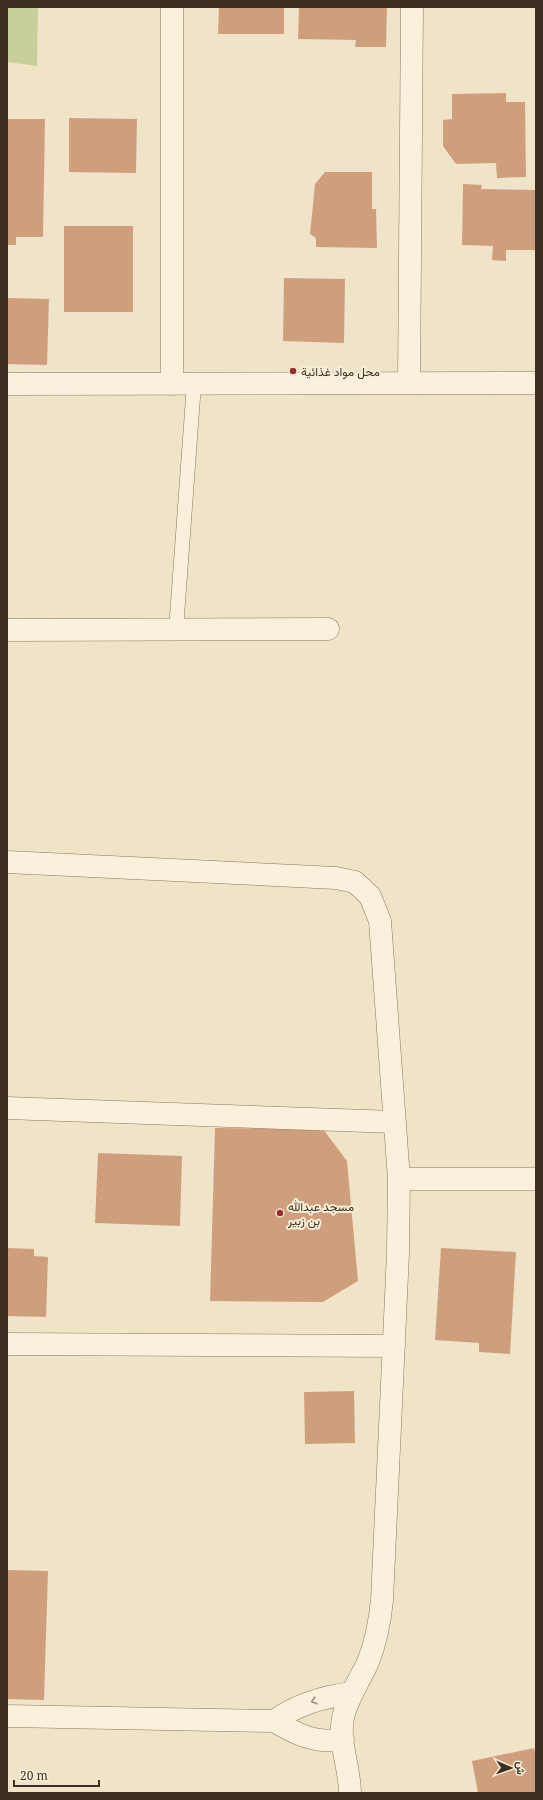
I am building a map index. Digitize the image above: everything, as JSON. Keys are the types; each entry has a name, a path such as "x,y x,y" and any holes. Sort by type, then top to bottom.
{"street":[{"path":"172,7 172,384"},
{"path":"409,383 412,7"},
{"path":"7,384 536,383"},
{"path":"7,630 328,629"},
{"path":"7,862 336,878 355,882 370,896 380,921 399,1179 394,1346 380,1621 368,1662 352,1693 343,1717 343,1740 348,1768 350,1793"},
{"path":"7,1108 395,1122"},
{"path":"399,1179 536,1179"},
{"path":"7,1344 394,1346"},
{"path":"274,1721 288,1711 304,1704 319,1699 352,1693"},
{"path":"7,1716 274,1721 294,1733 305,1737 330,1741 343,1740"}],"lane":[{"path":"176,630 194,384"}],"green space":[{"path":"7,7 38,7 37,66 7,62"}],"building":[{"path":"219,7 284,7 284,34 218,34"},
{"path":"299,7 387,7 386,47 355,47 356,40 298,39"},
{"path":"506,93 506,102 525,102 526,177 497,178 496,163 456,164 443,146 443,120 452,119 452,94"},
{"path":"69,118 137,119 136,173 69,172"},
{"path":"8,119 45,119 43,237 16,237 16,245 7,245"},
{"path":"325,172 372,172 372,209 376,209 377,248 316,247 316,238 310,234 315,184"},
{"path":"463,184 482,185 481,189 536,190 536,250 506,250 506,261 492,260 493,246 462,245"},
{"path":"64,226 133,226 133,312 64,312"},
{"path":"284,278 345,279 344,343 283,341"},
{"path":"7,298 49,299 47,365 7,364"},
{"path":"215,1128 323,1129 347,1161 358,1281 323,1302 210,1301"},
{"path":"98,1153 182,1156 180,1226 95,1223"},
{"path":"7,1248 34,1249 34,1256 48,1257 46,1317 7,1316"},
{"path":"441,1248 516,1252 510,1354 479,1352 479,1343 435,1340"},
{"path":"354,1391 355,1443 305,1444 304,1392"},
{"path":"7,1570 48,1571 44,1700 7,1699"},
{"path":"534,1748 536,1755 536,1793 478,1793 472,1761"}],"place":[{"name":"محل مواد غذائية","path":"293,371"},
{"name":"مسجد عبدالله بن زبير","path":"280,1213"}]}
